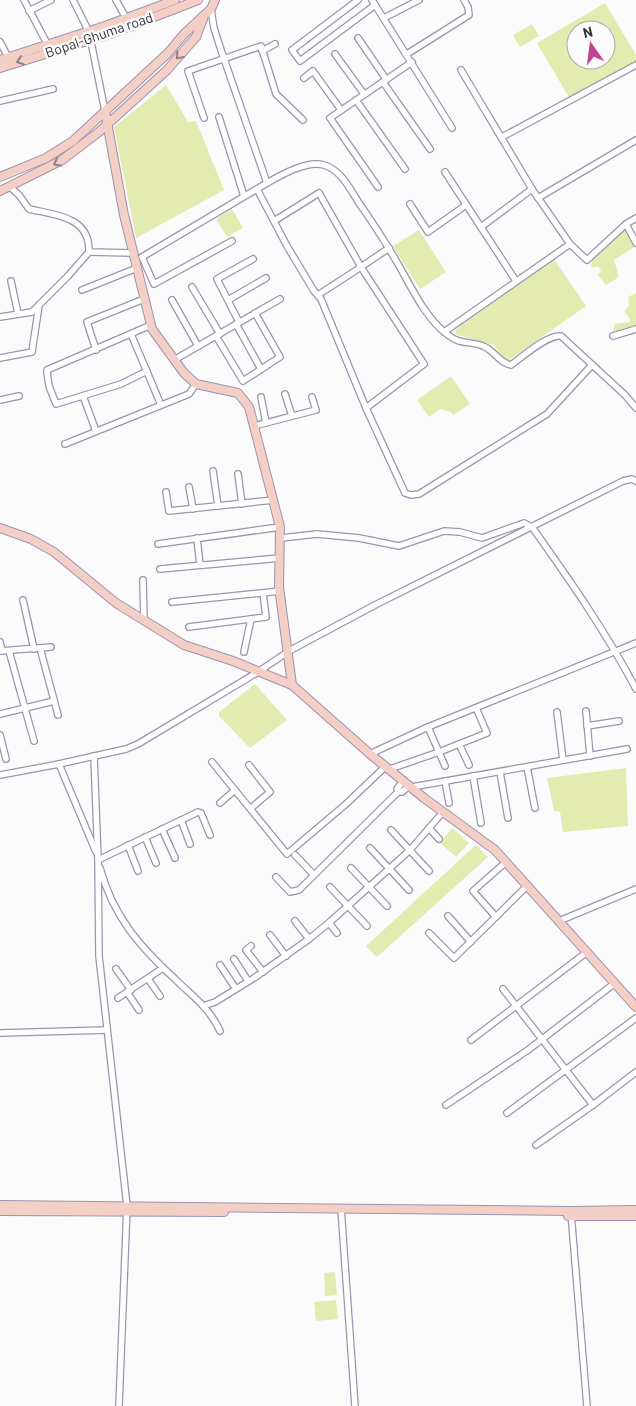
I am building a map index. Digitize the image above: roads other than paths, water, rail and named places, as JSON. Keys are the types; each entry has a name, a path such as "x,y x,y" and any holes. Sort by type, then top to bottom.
{"street":[{"path":"24,0 50,48"},
{"path":"29,11 51,0"},
{"path":"73,0 91,41 124,214 152,329 184,373 196,384 238,393 249,407 280,527 280,591 292,686"},
{"path":"116,0 126,18"},
{"path":"0,42 4,58 50,48 175,0"},
{"name":"Bopal-Ghuma road","path":"0,68 50,48 91,41 161,6 198,0"},
{"path":"0,177 53,154 73,141 168,53 184,34 211,9 215,0"},
{"path":"358,0 292,50 300,62 373,2 452,128"},
{"path":"384,18 419,0"},
{"path":"407,54 469,15 468,7 464,0"},
{"path":"211,9 214,28 267,183"},
{"path":"0,191 62,160 107,125 167,70 196,37 205,15"},
{"path":"358,38 430,149"},
{"path":"262,51 275,44"},
{"path":"204,118 188,71 260,46 276,94 303,120"},
{"path":"335,54 364,94"},
{"path":"378,187 330,118 412,62"},
{"path":"502,138 636,65"},
{"path":"461,70 532,190 570,244 587,260 626,224 636,218"},
{"path":"304,78 313,71 341,110"},
{"path":"0,101 53,89"},
{"path":"356,100 405,169"},
{"path":"219,117 244,196"},
{"path":"538,198 636,140"},
{"path":"232,241 154,284 142,257 284,173 310,165 322,164 333,169 347,185 389,248 425,309 449,337 465,344 483,346 505,364 511,365 547,340 558,335 625,395 636,408"},
{"path":"445,172 516,281"},
{"path":"0,317 32,312 89,252 89,245 84,231 74,221 60,215 29,208 10,187"},
{"path":"257,189 287,246 321,299 366,408 405,493 411,495 419,494 548,414 592,365"},
{"path":"481,227 532,190"},
{"path":"274,221 319,193 361,267 424,364 366,408"},
{"path":"410,204 428,232 466,205"},
{"path":"626,224 636,243"},
{"path":"444,332 570,244"},
{"path":"318,295 389,248"},
{"path":"89,252 133,253"},
{"path":"253,259 217,279 262,369"},
{"path":"82,290 137,268"},
{"path":"228,300 266,278"},
{"path":"11,281 18,314"},
{"path":"192,287 243,380 280,357 255,313"},
{"path":"96,350 87,322 144,299"},
{"path":"174,360 280,299"},
{"path":"172,300 198,346"},
{"path":"0,358 32,352 39,305"},
{"path":"147,371 121,384 56,404 48,386 46,372 151,325"},
{"path":"613,336 636,329"},
{"path":"131,334 161,405"},
{"path":"65,444 189,394 196,384"},
{"path":"286,394 292,416"},
{"path":"0,400 19,396"},
{"path":"83,396 96,431"},
{"path":"254,426 316,410 312,396"},
{"path":"261,398 266,423"},
{"path":"214,470 218,506"},
{"path":"238,474 242,504"},
{"path":"0,775 126,749 138,744 258,672 288,651 377,604 623,482 632,479 636,481"},
{"path":"189,487 192,509"},
{"path":"166,492 169,511 274,500"},
{"path":"281,538 317,534 359,538 399,546 444,531 460,532 482,538 524,523 532,527 616,652 636,689"},
{"path":"158,544 280,527"},
{"path":"0,528 30,539 54,552 116,603 184,645 292,686 370,754 442,812 495,850 636,1007"},
{"path":"198,538 200,565"},
{"path":"160,569 280,558"},
{"path":"143,580 144,621"},
{"path":"172,602 280,591"},
{"path":"189,627 266,617 263,593"},
{"path":"23,600 58,715"},
{"path":"244,652 251,619"},
{"path":"0,642 1,651 51,648"},
{"path":"370,754 428,727 636,643"},
{"path":"9,651 34,741"},
{"path":"0,714 54,701"},
{"path":"212,762 288,854 388,768 439,752 487,733 476,708"},
{"path":"586,711 590,756"},
{"path":"557,712 564,760"},
{"path":"587,726 619,721"},
{"path":"428,727 445,766"},
{"path":"0,735 6,759"},
{"path":"460,744 469,766"},
{"path":"276,877 290,892 294,892 314,875 398,792 397,789 408,784 445,781 627,749"},
{"path":"94,756 99,956 127,1209 120,1406"},
{"path":"59,764 90,837 104,883 114,905 133,937 214,1017 220,1031"},
{"path":"249,765 270,792 251,808"},
{"path":"527,767 535,808"},
{"path":"500,772 508,818"},
{"path":"473,776 481,823"},
{"path":"445,781 449,803"},
{"path":"220,803 235,790"},
{"path":"98,860 200,812 210,835"},
{"path":"203,1006 215,1002 263,972 329,923 410,850 442,812"},
{"path":"181,820 190,844"},
{"path":"430,828 439,839"},
{"path":"162,829 175,858"},
{"path":"391,830 429,871"},
{"path":"145,837 156,863"},
{"path":"128,846 138,871"},
{"path":"370,848 409,890"},
{"path":"295,855 314,875"},
{"path":"496,917 473,891 506,862"},
{"path":"351,868 387,906"},
{"path":"429,933 454,958 527,886"},
{"path":"330,887 367,926"},
{"path":"559,921 636,889"},
{"path":"448,916 471,942"},
{"path":"295,921 309,939"},
{"path":"329,923 338,933"},
{"path":"270,935 286,956"},
{"path":"251,946 246,950 263,972"},
{"path":"471,1040 587,952"},
{"path":"234,959 248,981"},
{"path":"220,965 236,989"},
{"path":"118,998 163,968"},
{"path":"116,969 138,1010"},
{"path":"148,979 160,996"},
{"path":"446,1105 542,1039 615,983"},
{"path":"503,990 593,1105"},
{"path":"507,1113 636,1018"},
{"path":"0,1033 107,1030"},
{"path":"536,1145 636,1072"},
{"path":"0,1205 127,1209"},
{"path":"0,1211 127,1209 341,1210 636,1216"},
{"path":"341,1210 356,1406"},
{"path":"571,1214 636,1210"},
{"path":"571,1214 587,1406"}]}
